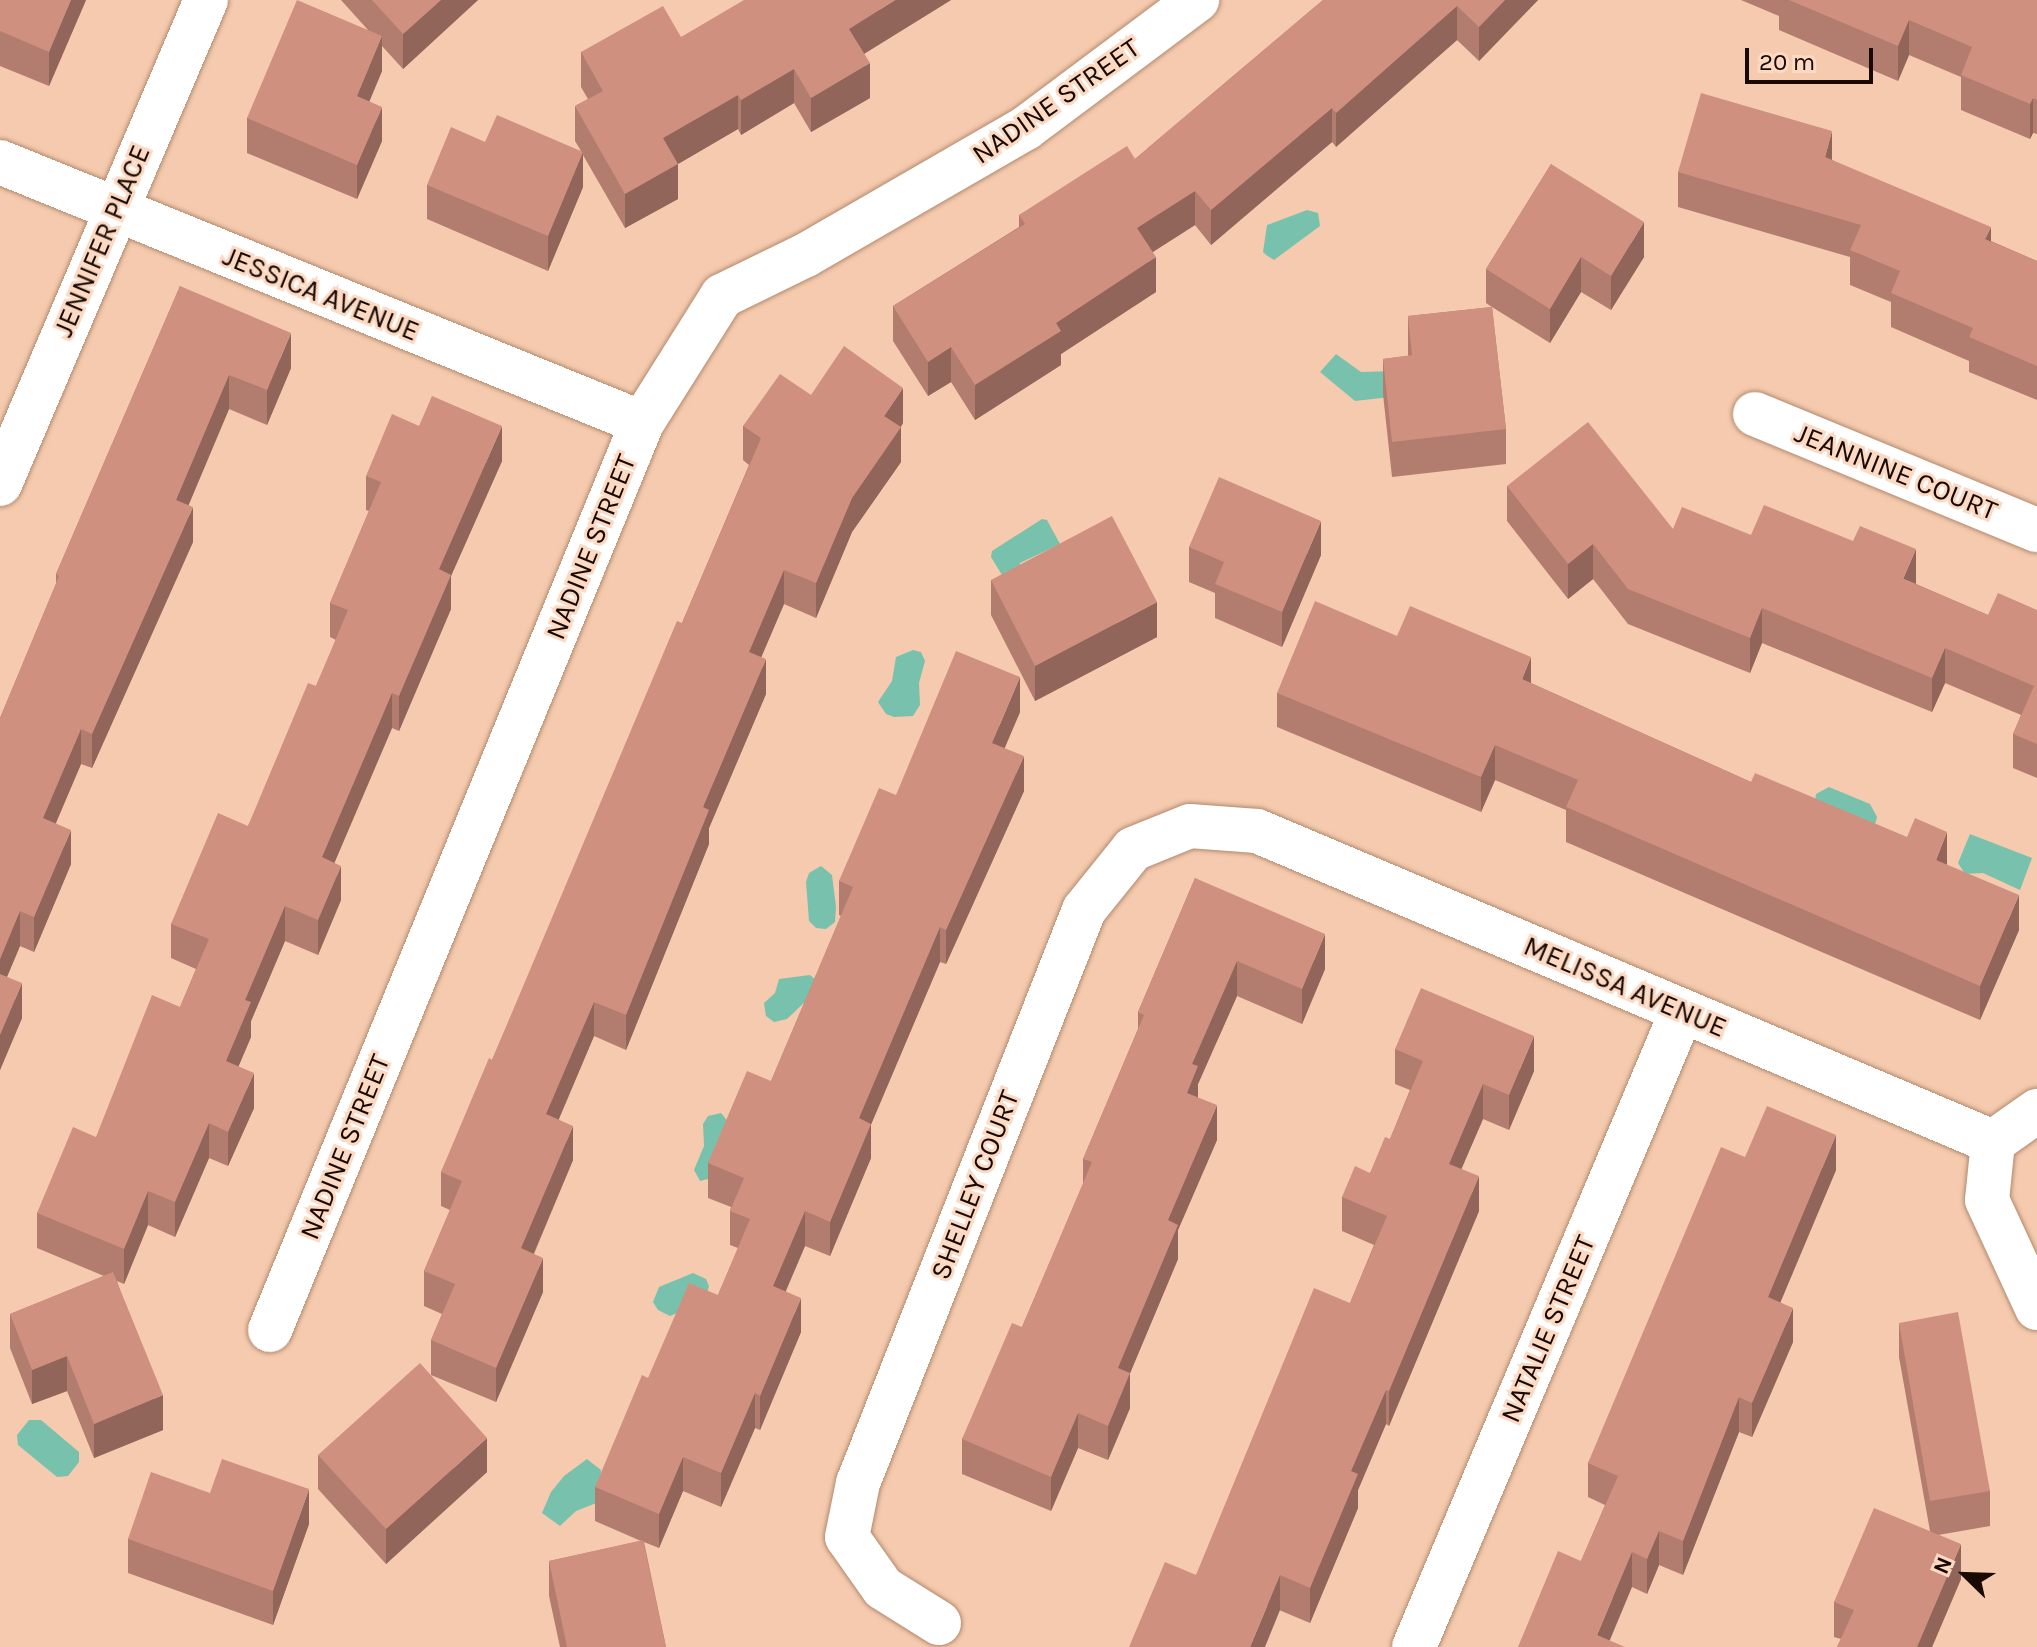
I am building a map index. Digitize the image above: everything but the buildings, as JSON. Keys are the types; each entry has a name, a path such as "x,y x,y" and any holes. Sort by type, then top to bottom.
{"street":[{"name":"JENNIFER PLACE","path":"0,484 114,210 206,0"},
{"name":"NADINE STREET","path":"270,1330 642,423 722,296 806,255 1026,128 1197,0"},
{"name":"JESSICA AVENUE","path":"0,162 642,423"},
{"name":"JEANNINE COURT","path":"1755,414 2037,530"},
{"name":"SHELLEY COURT","path":"939,1623 883,1588 847,1537 858,1483 1084,910 1133,849 1190,826 1257,831"},
{"name":"MELISSA AVENUE","path":"1257,831 1993,1142"},
{"name":"NATALIE STREET","path":"1414,1647 1682,1011"},
{"path":"2037,1111 1993,1142 1987,1200 2037,1308"}],"water":[{"path":"1307,210 1318,213 1320,226 1274,260 1266,255 1263,252 1267,225"},
{"path":"1336,354 1361,372 1395,371 1399,396 1355,401 1320,372"},
{"path":"1042,519 1047,520 1060,544 1020,563 1019,571 1002,575 991,557 992,551"},
{"path":"913,650 921,652 925,661 919,683 920,705 913,716 894,717 886,714 878,702 892,681 896,657"},
{"path":"1829,787 1870,804 1877,817 1875,825 1815,802 1816,794"},
{"path":"1970,834 2032,858 2020,890 1983,873 1965,874 1958,863"},
{"path":"821,866 832,875 836,907 835,922 826,929 816,928 809,921 806,882 809,873"},
{"path":"810,975 816,980 808,999 787,1019 774,1022 766,1016 764,1003 775,993 779,979"},
{"path":"721,1113 731,1125 708,1179 700,1181 694,1170 704,1146 703,1124 708,1116"},
{"path":"693,1273 706,1279 709,1286 705,1301 670,1316 658,1310 653,1302 659,1287"},
{"path":"29,1420 41,1420 79,1452 79,1462 68,1476 57,1477 18,1445 17,1435"},
{"path":"587,1459 601,1470 599,1502 576,1511 560,1526 542,1513 551,1492 564,1476"}]}
